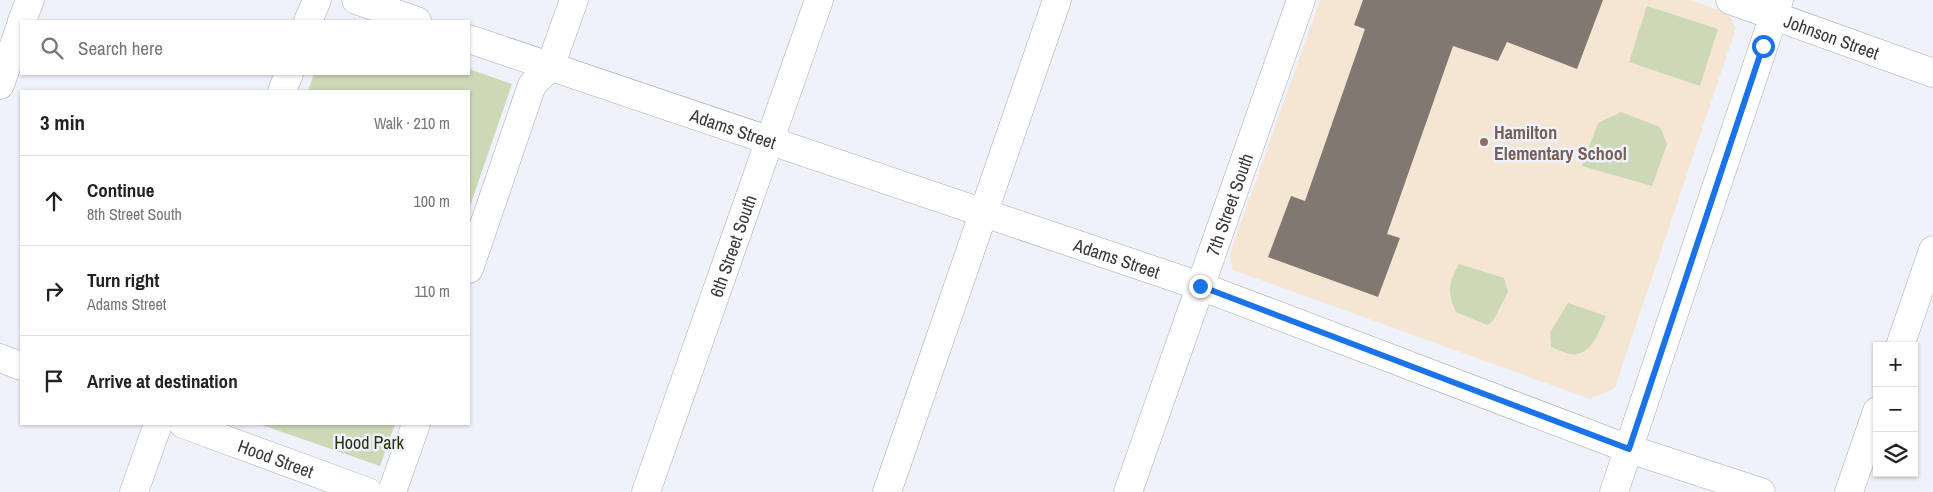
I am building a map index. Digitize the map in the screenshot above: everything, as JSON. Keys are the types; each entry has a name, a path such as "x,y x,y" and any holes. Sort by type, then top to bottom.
{"street":[{"path":"23,20 30,0"},
{"path":"308,20 316,0"},
{"path":"356,0 414,20"},
{"path":"470,266 532,86 550,67 574,0"},
{"name":"6th Street South","path":"646,492 819,0"},
{"path":"887,492 1057,0"},
{"name":"7th Street South","path":"1128,492 1300,0"},
{"name":"Johnson Street","path":"1730,0 1776,8 1933,73"},
{"path":"1614,492 1776,8"},
{"path":"0,85 20,29"},
{"name":"Adams Street","path":"470,39 1200,286 1629,449 1760,492"},
{"path":"282,90 289,75"},
{"path":"1901,342 1933,250"},
{"path":"0,358 20,366"},
{"path":"1849,492 1873,423"},
{"path":"134,492 158,425"},
{"name":"Hood Street","path":"186,425 368,492"},
{"path":"392,492 416,425"}],"shaded area":[{"name":"Hamilton Elementary School","path":"1320,0 1691,0 1729,14 1736,28 1615,388 1590,399 1233,270 1229,256"}],"green space":[{"path":"1647,6 1718,29 1700,86 1629,62"},
{"path":"470,69 512,84 470,206 470,90 308,90 314,75 470,75"},
{"path":"1621,112 1660,127 1667,144 1652,186 1582,166 1598,123"},
{"path":"1459,264 1504,278 1508,292 1493,321 1487,325 1456,312 1450,288"},
{"path":"1568,303 1606,316 1589,348 1577,354 1551,347 1550,333"},
{"name":"Hood Park","path":"262,425 395,425 380,466"}],"building":[{"path":"1363,0 1603,0 1577,69 1507,42 1498,61 1453,46 1387,234 1400,238 1378,297 1268,257 1291,196 1305,201 1365,29 1354,25"}],"place":[{"name":"Hamilton Elementary School","path":"1484,142"}],"route":[{"path":"1200,286 1629,449 1763,46"}]}
